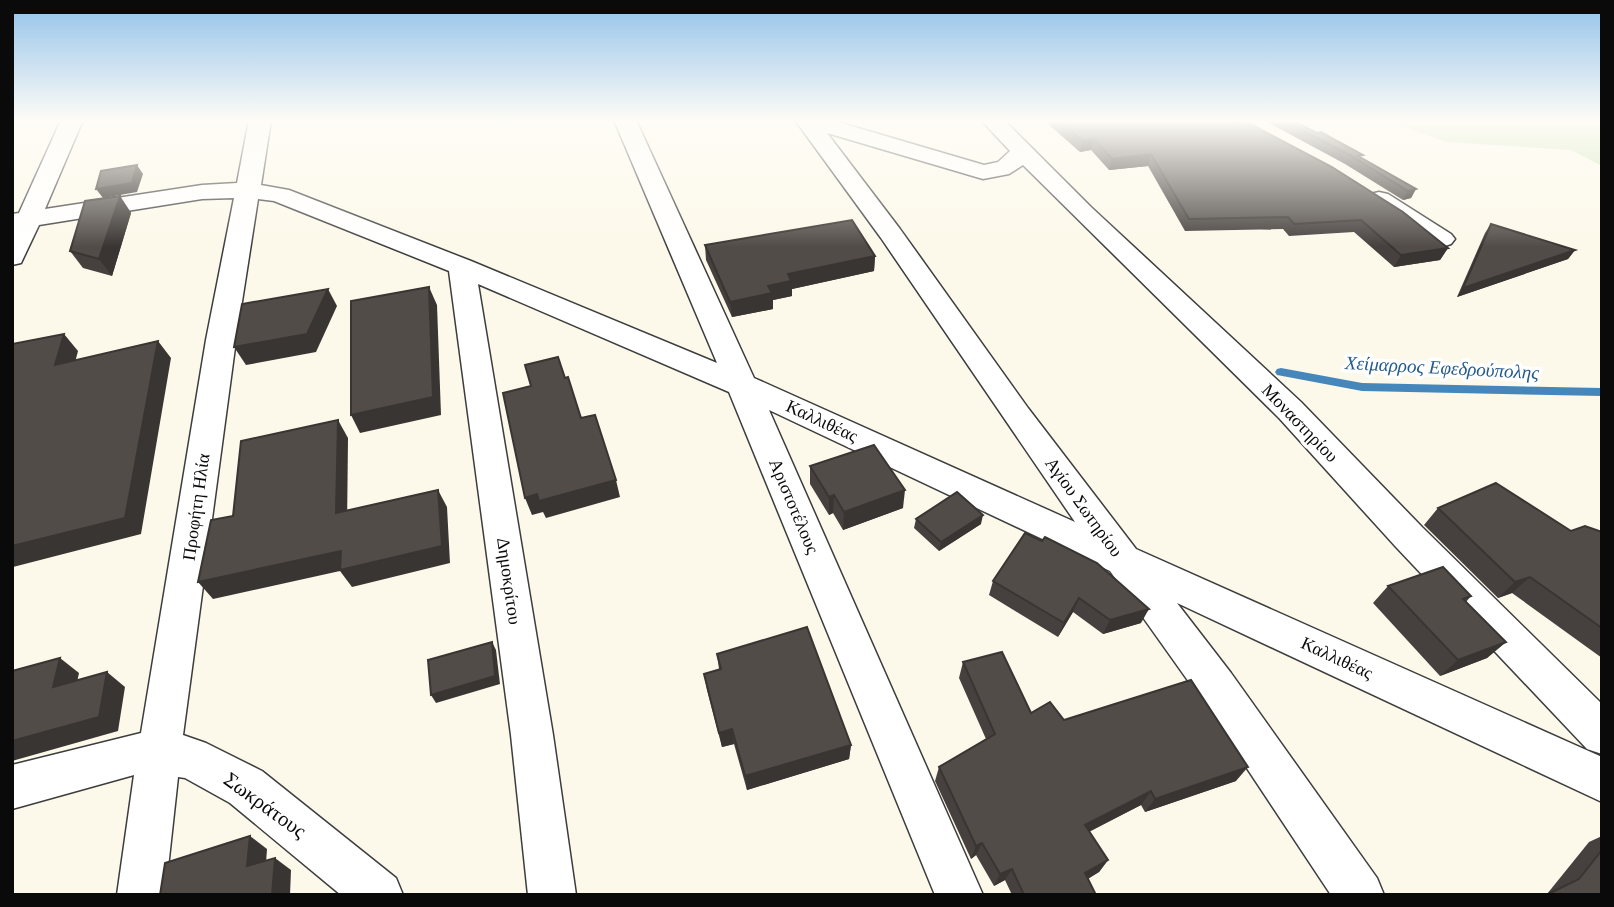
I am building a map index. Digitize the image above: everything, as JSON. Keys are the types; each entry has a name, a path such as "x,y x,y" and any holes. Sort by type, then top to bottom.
{"street":[{"path":"12,257 21,220 50,162"},
{"name":"Προφήτη Ηλία","path":"141,895 159,753 220,340 253,162"},
{"name":"Αριστοτέλους","path":"644,162 742,385 959,895"},
{"name":"Αγίου Σωτηρίου","path":"837,162 1216,686 1360,895"},
{"path":"950,162 983,172 1004,169 1014,162"},
{"name":"Μοναστηρίου","path":"1034,162 1082,212 1290,410 1409,537 1602,734"},
{"path":"1357,184 1441,239"},
{"name":"Καλλιθέας","path":"21,220 185,194 249,190 295,201 463,267 742,385 1602,780"},
{"name":"Δημοκρίτου","path":"463,267 530,722 552,895"},
{"name":"Σωκράτους","path":"12,787 113,758 159,753 191,758 246,787 379,895"}],"building":[{"path":"1156,162 1323,162 1403,212 1448,248 1401,255 1361,220 1294,224 1288,217 1189,219"},
{"path":"1362,162 1369,162 1416,189 1408,191"},
{"path":"137,165 132,183 96,189 101,171"},
{"path":"120,196 99,259 70,251 85,201"},
{"path":"852,220 875,256 788,274 791,281 768,286 772,293 730,302 705,245"},
{"path":"1491,224 1575,250 1463,288"},
{"path":"429,287 433,397 351,415 351,301"},
{"path":"328,289 307,334 234,347 242,304"},
{"path":"64,334 55,365 158,341 125,518 12,546 12,344"},
{"path":"558,357 565,378 568,377 581,418 595,415 616,480 539,501 537,494 525,498 503,393 531,386 525,365"},
{"path":"338,420 336,513 438,490 442,546 340,570 341,551 198,582 211,520 233,516 241,441"},
{"path":"874,445 905,490 844,512 834,495 829,497 810,466"},
{"path":"1496,483 1571,531 1585,526 1602,532 1602,628 1530,577 1515,582 1438,508"},
{"path":"957,492 983,515 941,542 916,519"},
{"path":"1025,533 1042,541 1045,537 1097,563 1149,609 1110,620 1079,598 1064,623 993,581"},
{"path":"1443,567 1471,596 1463,599 1506,642 1458,660 1388,586"},
{"path":"807,627 851,745 745,776 732,729 719,733 704,674 721,669 717,654"},
{"path":"492,642 495,676 431,695 428,660"},
{"path":"1002,652 1031,713 1050,702 1064,720 1191,680 1248,767 1155,799 1151,791 1085,825 1108,860 1085,873 1096,895 1024,895 1012,869 1000,874 982,843 976,846 939,767 995,734 963,662"},
{"path":"60,658 53,687 107,672 99,717 12,741 12,671"},
{"path":"250,836 247,866 275,858 272,895 160,895 165,863"},
{"path":"1602,850 1602,895 1546,895 1579,879"}],"waterway":[{"name":"Χείμαρρος Εφεδρούπολης","path":"1281,372 1362,387 1602,392"}]}
